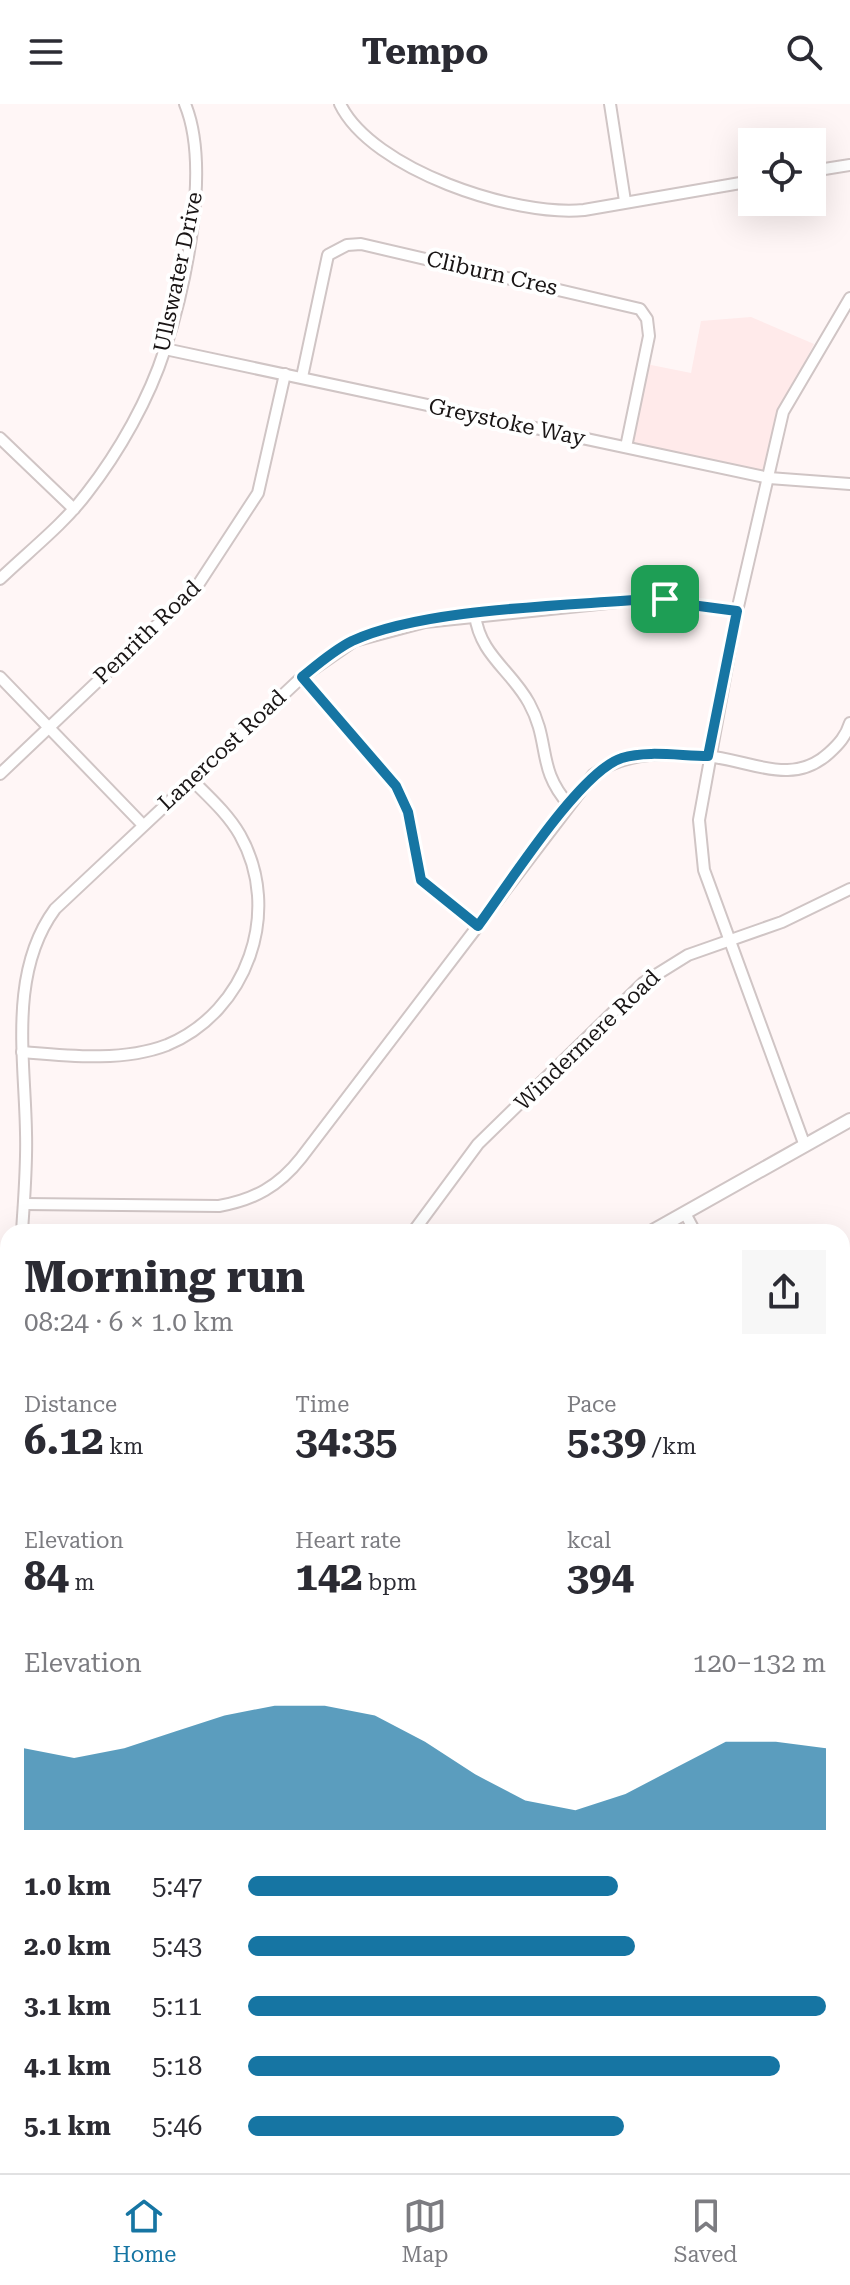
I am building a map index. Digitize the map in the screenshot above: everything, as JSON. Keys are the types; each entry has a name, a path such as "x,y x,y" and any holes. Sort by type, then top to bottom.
{"main road":[{"path":"668,1224 850,1120"},
{"path":"672,1224 682,1217"}],"street":[{"name":"Ullswater Drive","path":"0,579 74,509 121,440 165,349 197,190 196,148 185,104"},
{"path":"340,104 345,115 389,154 429,175 530,210 557,213 738,183"},
{"path":"610,104 625,201"},
{"path":"826,169 850,165"},
{"name":"Cliburn Cres","path":"302,377 328,255 347,245 376,247 640,309 647,319 649,336 626,447"},
{"path":"805,1146 704,870 699,841 700,798 737,611 783,412 850,298"},
{"name":"Greystoke Way","path":"165,349 769,478 850,484"},
{"name":"Penrith Road","path":"0,774 187,598 202,579 262,484 285,374"},
{"path":"0,438 74,509"},
{"name":"Lanercost Road","path":"23,1224 26,1134 22,1052 27,973 37,938 55,909 302,677 354,641 400,627 475,615 646,599 737,611"},
{"path":"475,615 477,631 487,654 528,702 543,739 548,777 569,805"},
{"path":"0,677 142,824"},
{"path":"302,677 396,786 408,812 421,880 478,926"},
{"path":"24,1204 219,1206 238,1203 270,1189 289,1174 593,775 623,758 708,756 756,769 801,769 831,751 844,738 850,723"},
{"path":"22,1052 109,1055 165,1046 198,1027 232,994 251,957 256,931 254,872 232,823 192,780"},
{"name":"Windermere Road","path":"419,1224 478,1144 634,991 665,966 782,922 850,889"},
{"path":"682,1217 688,1224"}],"shaded area":[{"path":"751,317 814,344 779,412 767,472 629,444 646,364 691,373 701,321"}],"route":[{"path":"665,599 737,611 708,756 634,756 604,766 569,805 478,926 421,880 408,812 396,786 302,677 339,649 387,630 475,615 665,599"}]}
